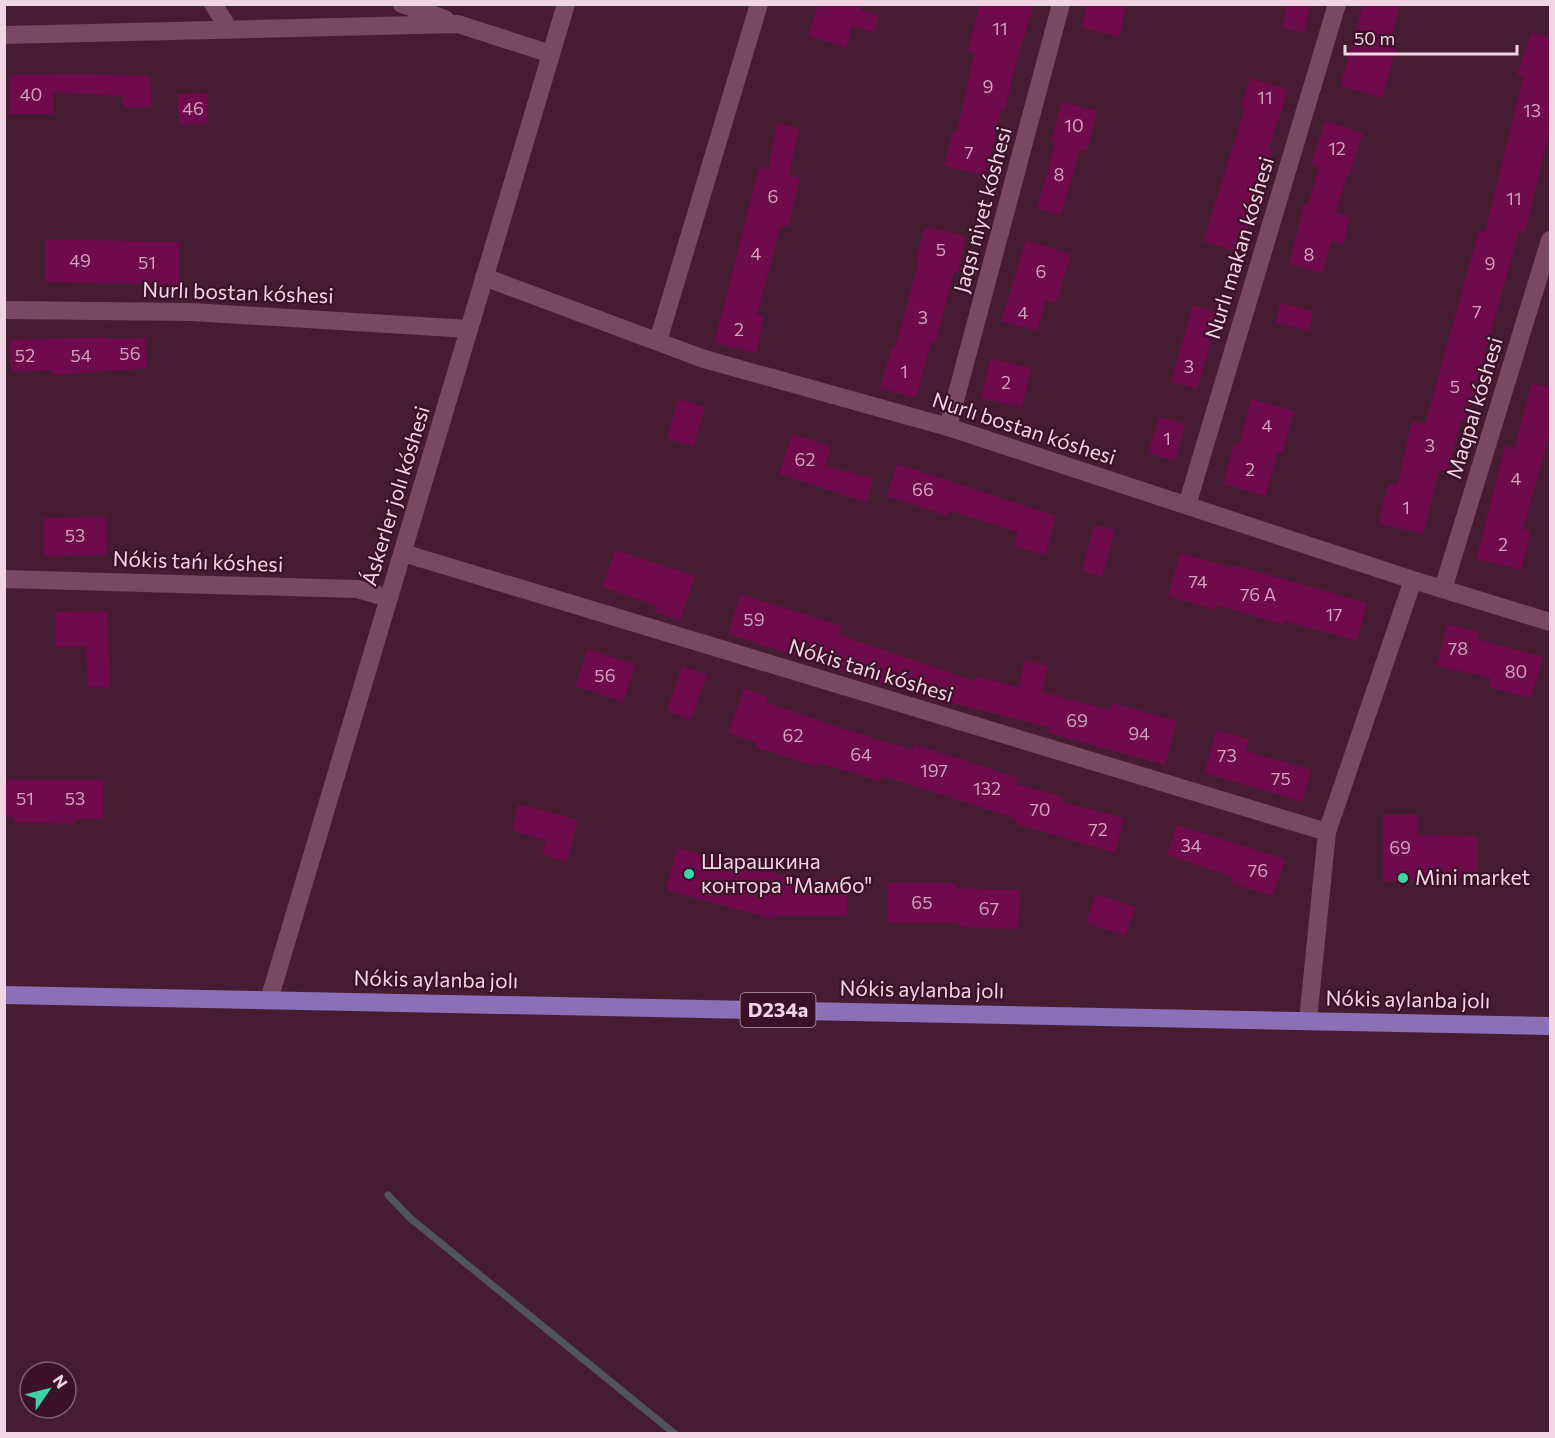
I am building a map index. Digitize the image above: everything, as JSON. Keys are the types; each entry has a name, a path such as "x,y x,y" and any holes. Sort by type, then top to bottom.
{"main road":[{"name":"Nókis aylanba jolı","path":"4,994 1551,1026"}],"street":[{"path":"213,4 229,29"},
{"path":"402,4 551,54"},
{"name":"Áskerler jolı kóshesi","path":"269,1000 566,4"},
{"path":"658,341 759,4"},
{"name":"Jaqsı niyet kóshesi","path":"948,427 1061,4"},
{"name":"Nurlı makan kóshesi","path":"1187,505 1337,4"},
{"path":"4,35 458,24"},
{"name":"Maqpal kóshesi","path":"1443,589 1551,240"},
{"name":"Nurlı bostan kóshesi","path":"484,277 704,359 948,427 1413,580 1551,622"},
{"name":"Nurlı bostan kóshesi","path":"4,310 192,312 469,329"},
{"name":"Nókis tańı kóshesi","path":"403,553 1327,832"},
{"name":"Nókis tańı kóshesi","path":"4,579 357,589 389,598"},
{"path":"1308,1020 1327,832 1413,580"}],"building":[{"path":"818,4 863,4 861,10 879,16 874,32 852,26 846,48 808,36"},
{"path":"980,4 1034,4 1015,66 1005,110 1001,109 986,176 944,166 953,130 957,131 974,54 967,52"},
{"path":"1087,4 1109,4 1126,8 1119,37 1081,28"},
{"path":"1287,4 1310,4 1304,33 1282,27"},
{"path":"1363,4 1400,4 1389,47 1396,49 1382,98 1340,86"},
{"path":"1531,32 1551,39 1551,124 1525,232 1519,231 1466,420 1461,419 1448,472 1439,470 1423,534 1378,523 1388,483 1397,485 1412,421 1425,424 1479,230 1485,232 1523,77 1517,75"},
{"path":"9,75 150,76 151,107 123,108 122,96 53,92 53,114 9,114"},
{"path":"1250,78 1288,90 1269,148 1273,150 1240,253 1203,241 1245,108 1241,106"},
{"path":"207,93 208,124 179,125 178,94"},
{"path":"1061,102 1097,111 1087,151 1080,149 1061,215 1037,209 1055,143 1051,142"},
{"path":"1325,121 1363,133 1336,213 1350,217 1343,244 1331,241 1322,273 1289,264 1304,204 1308,205 1319,167 1311,164"},
{"path":"777,123 799,128 789,175 800,178 788,227 781,225 757,315 764,316 756,353 714,343 759,167 768,169"},
{"path":"924,227 966,236 958,273 954,272 935,343 931,342 916,398 880,388 892,346 895,347 918,264 916,263"},
{"path":"45,239 179,242 179,285 45,282"},
{"path":"1026,240 1071,254 1056,303 1046,300 1037,331 1001,321"},
{"path":"1280,303 1313,311 1309,331 1276,323"},
{"path":"1193,305 1219,313 1197,389 1171,382"},
{"path":"108,337 108,339 145,338 147,368 53,375 53,370 11,372 10,340"},
{"path":"990,359 1031,368 1022,407 981,398"},
{"path":"1532,383 1551,388 1551,429 1523,529 1531,531 1521,570 1476,559 1505,446 1514,448"},
{"path":"678,399 705,407 694,446 667,439"},
{"path":"1251,399 1294,411 1282,453 1278,452 1265,496 1223,484 1234,443 1239,444"},
{"path":"1159,417 1185,424 1175,461 1148,453"},
{"path":"792,434 831,446 825,466 873,478 867,503 779,474"},
{"path":"897,464 1056,516 1045,555 1014,547 1018,532 950,511 948,516 887,496"},
{"path":"106,516 107,555 44,557 43,518"},
{"path":"1094,525 1115,530 1102,577 1082,571"},
{"path":"615,550 695,576 680,621 655,612 657,606 602,587"},
{"path":"1180,553 1232,568 1233,565 1367,603 1357,641 1284,621 1283,625 1217,605 1215,610 1168,596"},
{"path":"740,594 842,626 839,635 975,681 976,676 1018,687 1025,660 1048,666 1042,692 1110,710 1112,703 1177,721 1165,765 1048,733 1050,728 948,702 947,705 884,682 883,685 728,634"},
{"path":"107,611 110,687 88,687 86,646 56,647 55,612"},
{"path":"1447,624 1479,632 1477,639 1543,657 1531,698 1488,687 1491,678 1437,666"},
{"path":"588,649 635,665 623,702 575,686"},
{"path":"682,666 707,675 691,720 667,711"},
{"path":"744,688 768,697 766,702 831,725 913,750 914,745 964,760 1018,778 1016,784 1063,797 1062,802 1124,818 1115,853 1016,824 1017,819 882,776 880,781 819,763 817,767 755,747 757,743 728,733"},
{"path":"1216,730 1249,739 1246,751 1311,770 1302,802 1204,773"},
{"path":"4,780 103,780 103,819 75,819 75,824 14,822 14,817 4,817"},
{"path":"518,804 578,820 567,862 542,855 546,840 512,831"},
{"path":"1383,815 1417,815 1417,835 1478,836 1478,874 1461,874 1462,878 1383,881"},
{"path":"1177,825 1285,859 1273,896 1230,883 1232,877 1167,855"},
{"path":"677,848 800,880 847,879 847,916 773,916 772,919 666,890"},
{"path":"888,883 955,883 955,888 1020,890 1018,929 959,927 959,923 888,923"},
{"path":"1096,894 1135,907 1125,936 1086,923"}],"waterway":[{"path":"388,1195 410,1218 675,1434"}],"place":[{"name":"Шарашкина контора \"Мамбо\"","path":"689,874"},
{"name":"Mini market","path":"1403,878"}]}
